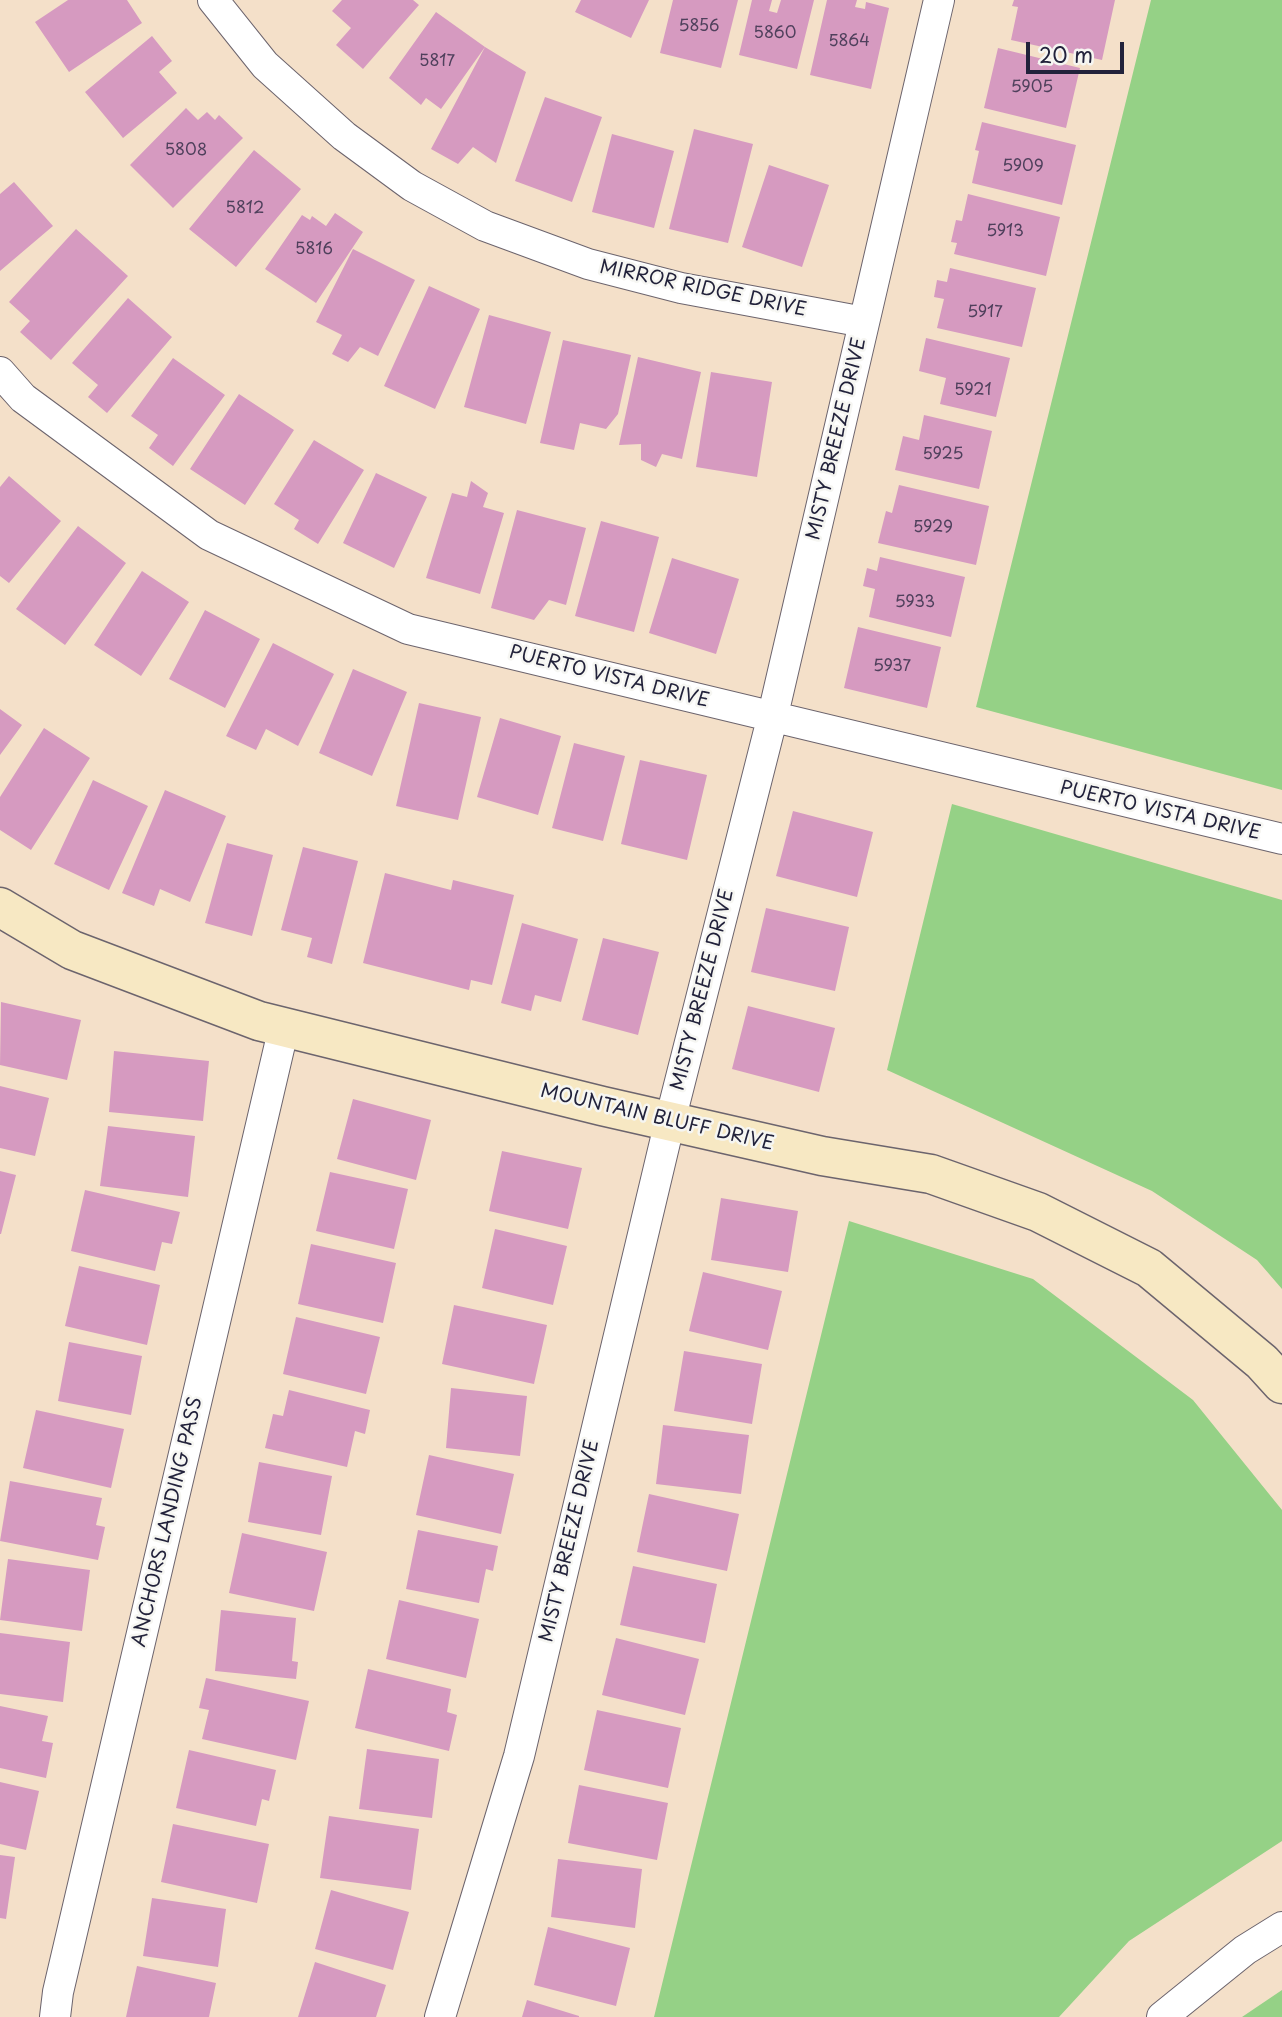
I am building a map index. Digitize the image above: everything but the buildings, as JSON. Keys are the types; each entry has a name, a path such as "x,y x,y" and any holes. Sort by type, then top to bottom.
{"street":[{"name":"MIRROR RIDGE DRIVE","path":"213,0 265,65 344,136 412,186 485,226 589,264 668,285 864,322"},
{"name":"MISTY BREEZE DRIVE","path":"440,2017 519,1756 670,1121 772,719 939,0"},
{"name":"PUERTO VISTA DRIVE","path":"0,372 23,398 209,535 408,629 610,676 772,719 1282,839"},
{"name":"MOUNTAIN BLUFF DRIVE","path":"0,907 72,950 259,1021 822,1156 931,1174 1038,1212 1149,1268 1262,1362 1282,1384"},
{"name":"ANCHORS LANDING PASS","path":"55,2017 61,1978 284,1027"},
{"path":"1162,2017 1245,1950 1282,1927"}],"green space":[{"path":"1151,0 1282,0 1282,790 976,707"},
{"path":"952,804 1282,900 1282,1289 1257,1260 1152,1191 887,1070"},
{"path":"849,1221 1033,1279 1193,1400 1282,1510 1282,1841 1129,1941 1059,2017 654,2017"},
{"path":"1282,1990 1282,2017 1242,2017"}]}
